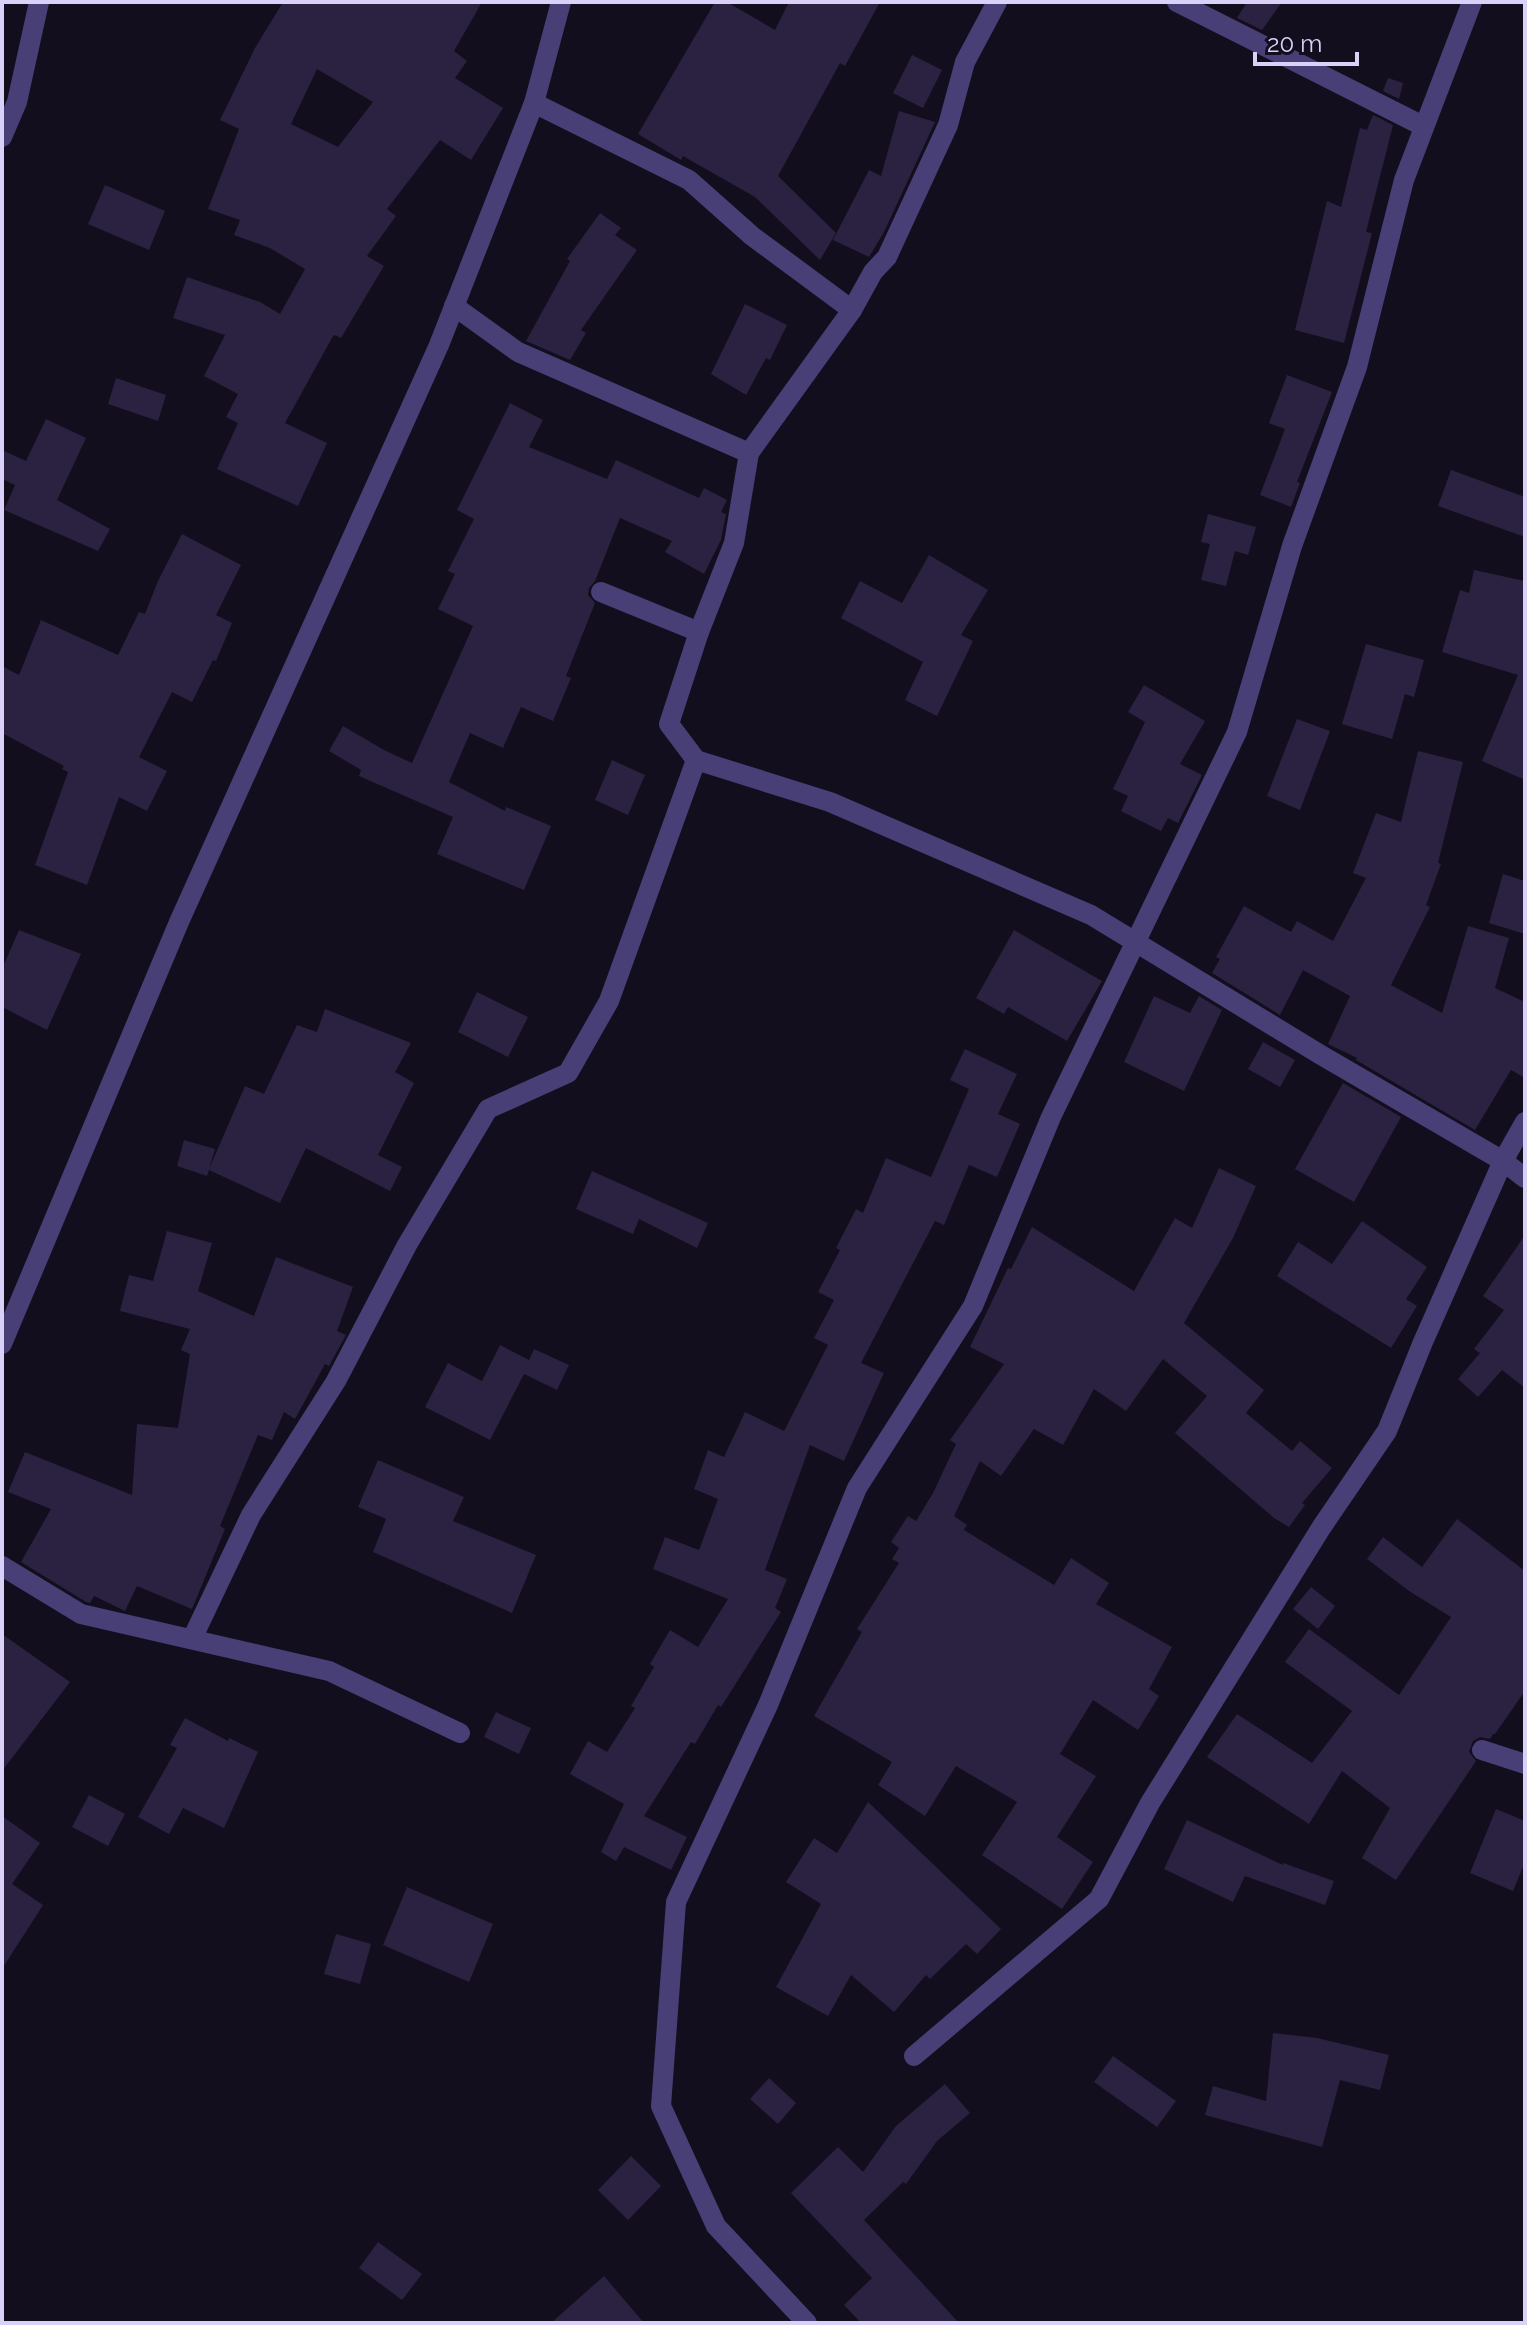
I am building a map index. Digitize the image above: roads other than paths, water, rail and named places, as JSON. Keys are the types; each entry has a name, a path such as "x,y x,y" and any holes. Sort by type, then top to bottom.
{"street":[{"path":"2,137 17,102 39,2"},
{"path":"2,1344 179,922 439,345 534,103 561,2"},
{"path":"997,2 965,62 948,125 887,257 873,272 852,310 749,453 734,543 699,632 669,724 696,760 830,802 1091,915 1503,1161 1525,1178"},
{"path":"1177,2 1423,126"},
{"path":"807,2323 716,2226 661,2106 676,1902 768,1705 857,1488 973,1306 1051,1117 1237,732 1292,546 1357,367 1404,180 1472,2"},
{"path":"534,103 689,180 752,236 852,310"},
{"path":"454,306 518,352 749,453"},
{"path":"601,592 699,632"},
{"path":"192,1639 251,1515 336,1381 407,1245 488,1109 568,1073 609,1001 696,760"},
{"path":"914,2056 1099,1899 1150,1803 1321,1528 1387,1431 1503,1161 1525,1122"},
{"path":"2,1566 81,1614 329,1671 460,1733"},
{"path":"1482,1750 1525,1764"}]}
